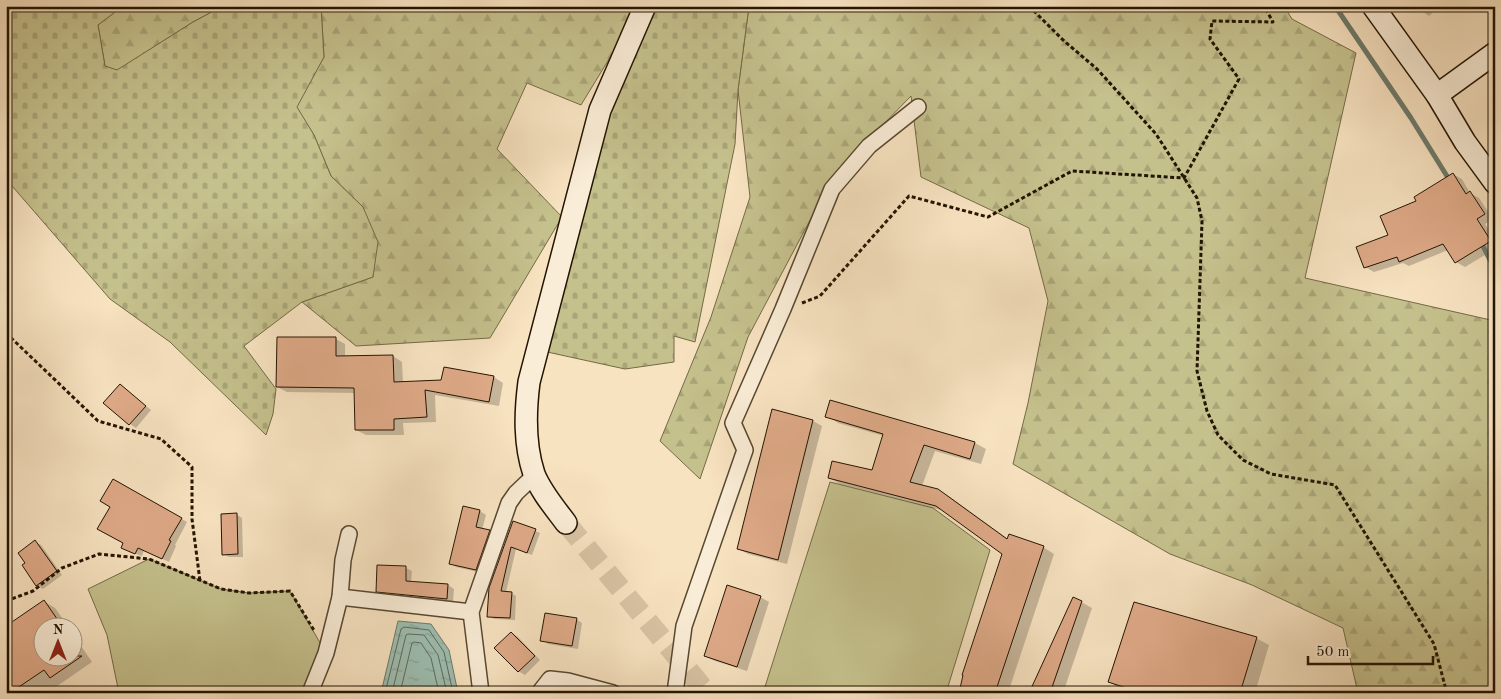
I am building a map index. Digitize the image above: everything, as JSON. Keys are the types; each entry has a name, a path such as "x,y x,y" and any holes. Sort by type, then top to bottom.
{"street":[{"path":"566,523 546,496 534,475 527,439 526,409 529,382 600,110 645,6"},
{"path":"1373,6 1437,95 1465,142 1495,182"},
{"path":"1437,95 1495,53"},
{"path":"675,693 684,626 745,450 733,423 783,309 832,189 869,146 918,107"},
{"path":"481,693 471,612 509,503 534,475"},
{"path":"310,693 326,649 340,597 343,560 349,534"},
{"path":"340,597 471,612"},
{"path":"539,693 550,679 568,681 613,693"}],"path":[{"path":"1029,6 1062,40 1097,69 1156,134 1197,198 1202,222 1197,371 1207,412 1218,434 1243,460 1271,474 1334,485 1434,644 1448,693"},
{"path":"1184,178 1239,79 1210,39 1212,21 1273,22 1264,6"},
{"path":"783,309 820,296 909,196 988,217 1072,171 1184,178"},
{"path":"6,334 98,421 161,439 192,467 192,519 200,581"},
{"path":"6,601 33,591 62,568 99,554 149,559 221,589 249,593 290,590 326,649"}],"green space":[{"path":"6,6 123,6 98,25 105,66 117,70 193,22 223,6 321,6 324,57 297,107 314,135 331,176 363,207 378,242 373,277 302,302 244,346 276,389 273,414 266,435 170,342 110,299 6,179 6,47 8,45 6,43"},
{"path":"123,6 223,6 193,22 117,71 105,66 98,25"},
{"path":"321,6 636,6 631,23 581,105 527,83 497,149 562,217 490,338 356,346 302,302 373,277 363,207 331,176 314,135 296,107 324,57"},
{"path":"645,6 749,6 738,90 735,144 695,342 674,336 674,362 625,369 538,350 600,110"},
{"path":"749,6 1284,6 1292,19 1356,53 1305,278 1495,321 1495,693 1358,693 1343,628 1252,585 1170,554 1013,464 1028,403 1048,301 1029,228 921,177 911,96 834,175 748,337 700,479 660,441 711,317 750,197 738,90"},
{"path":"830,482 933,508 990,550 946,693 763,693"},
{"path":"149,559 221,589 249,593 290,591 326,653 310,693 119,693 107,635 88,589"}],"water":[{"path":"398,621 431,624 449,650 458,693 381,693"}],"building":[{"path":"1453,173 1466,194 1470,191 1485,214 1477,219 1491,241 1455,263 1443,244 1399,262 1397,257 1364,268 1356,247 1388,235 1380,216 1416,201 1414,197"},
{"path":"277,337 336,337 336,356 393,355 394,382 441,380 444,367 494,376 489,402 425,390 427,417 394,419 394,430 355,430 354,388 276,387"},
{"path":"120,384 146,406 129,425 103,403"},
{"path":"830,400 975,442 970,459 924,445 910,482 938,489 1007,539 1009,534 1044,546 995,693 959,693 962,675 1002,554 936,506 828,478 832,461 872,470 883,434 825,417"},
{"path":"772,409 813,420 778,560 737,549"},
{"path":"113,479 182,518 169,540 171,541 162,559 138,548 135,554 121,548 123,543 97,529 110,507 100,501"},
{"path":"463,506 480,510 476,527 490,530 476,570 449,564"},
{"path":"237,513 238,554 222,555 221,514"},
{"path":"513,521 536,529 527,553 511,547 501,591 512,592 510,618 487,617 489,588"},
{"path":"35,540 57,571 36,586 22,565 25,563 18,553"},
{"path":"377,565 406,566 406,581 448,584 447,599 376,592"},
{"path":"727,585 761,596 737,667 704,656"},
{"path":"1073,597 1082,601 1050,693 1029,693"},
{"path":"44,600 55,616 32,616 32,666 67,666 50,678 44,670 10,693 6,693 6,626"},
{"path":"1134,602 1257,637 1240,693 1142,693 1108,682"},
{"path":"545,613 577,618 572,646 540,641"},
{"path":"511,632 535,656 518,672 494,648"}],"waterway":[{"path":"1335,6 1411,118 1450,181"},
{"path":"1480,240 1495,270"}],"tunnel":[{"path":"566,523 707,693"}]}
